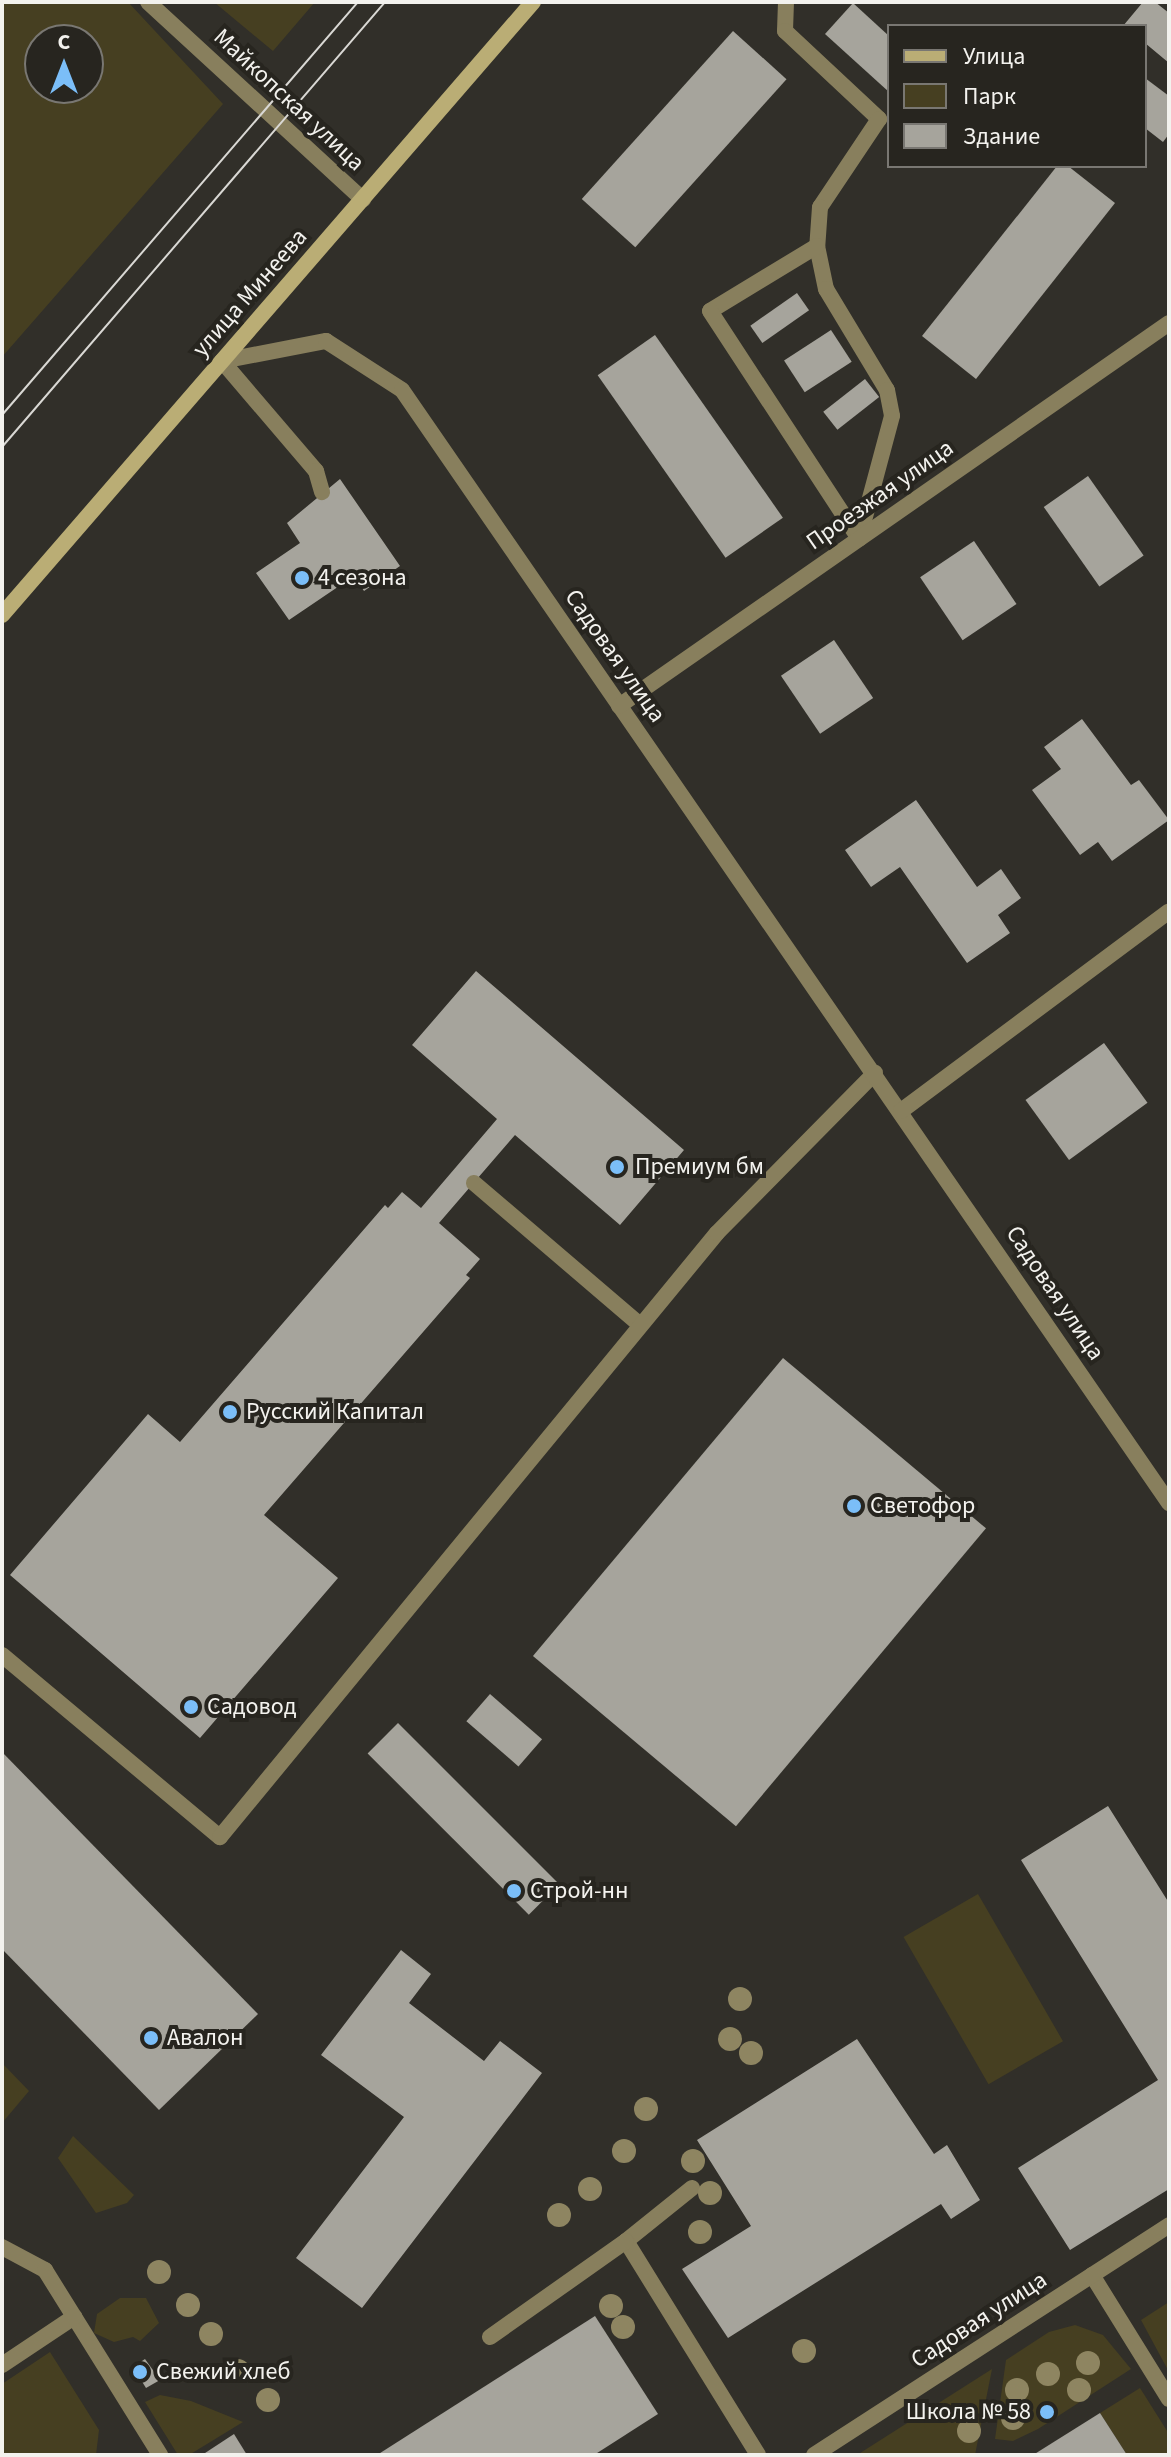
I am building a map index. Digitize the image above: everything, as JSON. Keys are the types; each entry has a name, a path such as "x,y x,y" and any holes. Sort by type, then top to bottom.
{"main road":[{"name":"улица Минеева","path":"2,615 533,2"}],"street":[{"name":"Майкопская улица","path":"148,2 363,200"},
{"path":"786,2 785,31 879,119 820,207 817,246 826,289 887,390 892,416 859,539"},
{"path":"817,246 710,311 859,539"},
{"name":"Проезжая улица","path":"619,706 1169,323"},
{"name":"Садовая улица","path":"222,361 326,341 402,390 1167,1496"},
{"path":"222,361 316,471 322,492"},
{"path":"901,1111 1169,911"},
{"path":"2,1655 220,1837 640,1325 783,1160 875,1073"},
{"path":"474,1183 640,1325"},
{"path":"490,2337 626,2241 692,2188"},
{"name":"Садовая улица","path":"814,2455 1169,2225"},
{"path":"626,2241 758,2455"},
{"path":"2,2247 45,2270 160,2455"},
{"path":"1092,2275 1169,2399"},
{"path":"2,2365 74,2317"}],"green space":[{"path":"2,2 128,2 223,104 2,357"},
{"path":"214,2 315,2 273,51"},
{"path":"978,1894 1063,2041 989,2084 904,1937"},
{"path":"2,2063 29,2091 2,2123"},
{"path":"73,2136 134,2195 127,2203 96,2213 58,2158"},
{"path":"120,2298 146,2298 159,2323 140,2341 133,2337 114,2342 94,2333 97,2314"},
{"path":"1169,2302 1169,2372 1141,2320"},
{"path":"1075,2325 1103,2335 1131,2369 1038,2429 1013,2441 995,2439 1006,2360 1049,2332"},
{"path":"50,2352 99,2430 96,2455 2,2455 2,2384"},
{"path":"992,2369 975,2455 857,2455"},
{"path":"1140,2388 1169,2434 1169,2455 1127,2455 1100,2413"},
{"path":"160,2395 191,2401 243,2422 189,2455 178,2455 145,2402"}],"building":[{"path":"1143,2 1155,2 1169,13 1169,63 1147,45 1147,24 1125,24"},
{"path":"853,3 887,34 887,90 825,34"},
{"path":"733,31 787,79 635,247 582,199"},
{"path":"1147,80 1169,96 1169,134 1163,142 1147,130"},
{"path":"1055,168 1071,168 1115,203 976,379 922,336"},
{"path":"797,293 809,310 762,343 750,326"},
{"path":"831,330 852,362 805,392 784,360"},
{"path":"655,335 783,518 726,558 598,375"},
{"path":"865,379 879,397 837,430 823,412"},
{"path":"1088,476 1144,555 1099,586 1044,507"},
{"path":"340,479 400,566 364,591 354,576 289,620 256,573 300,543 287,523"},
{"path":"974,541 1016,604 963,640 920,577"},
{"path":"834,640 873,698 820,734 781,676"},
{"path":"1082,719 1131,785 1139,780 1169,820 1112,861 1098,842 1080,855 1032,790 1061,769 1044,747"},
{"path":"916,800 977,887 1001,869 1021,898 998,915 1010,933 967,963 900,867 871,887 845,850"},
{"path":"476,971 684,1150 620,1225 515,1135 439,1223 480,1259 466,1275 470,1278 264,1515 338,1578 200,1738 10,1575 148,1414 180,1442 385,1205 388,1208 402,1192 421,1208 497,1119 412,1045"},
{"path":"1104,1043 1147,1103 1069,1160 1026,1100"},
{"path":"783,1358 986,1528 736,1826 533,1656"},
{"path":"490,1694 542,1739 518,1766 466,1721"},
{"path":"398,1723 559,1884 529,1915 368,1753"},
{"path":"2,1752 258,2014 159,2110 2,1949"},
{"path":"1108,1806 1169,1903 1169,2189 1070,2250 1018,2168 1158,2080 1021,1860"},
{"path":"401,1950 431,1974 409,2003 484,2061 500,2041 542,2073 362,2308 296,2258 404,2117 321,2055"},
{"path":"857,2039 934,2154 947,2145 980,2200 951,2219 941,2204 728,2338 682,2269 751,2226 697,2140"},
{"path":"595,2316 658,2414 594,2455 377,2455"},
{"path":"145,2359 160,2380 146,2388 133,2367"},
{"path":"1100,2413 1127,2455 1033,2455"},
{"path":"234,2434 247,2455 202,2455"}],"tram line":[{"path":"2,415 358,2"},
{"path":"2,447 385,2"}],"place":[{"name":"4 сезона","path":"302,578"},
{"name":"Премиум бм","path":"617,1167"},
{"name":"Русский Капитал","path":"230,1412"},
{"name":"Светофор","path":"854,1506"},
{"name":"Садовод","path":"191,1707"},
{"name":"Строй-нн","path":"514,1891"},
{"name":"Авалон","path":"151,2038"},
{"name":"Свежий хлеб","path":"140,2372"},
{"name":"Школа № 58","path":"1047,2412"}]}
